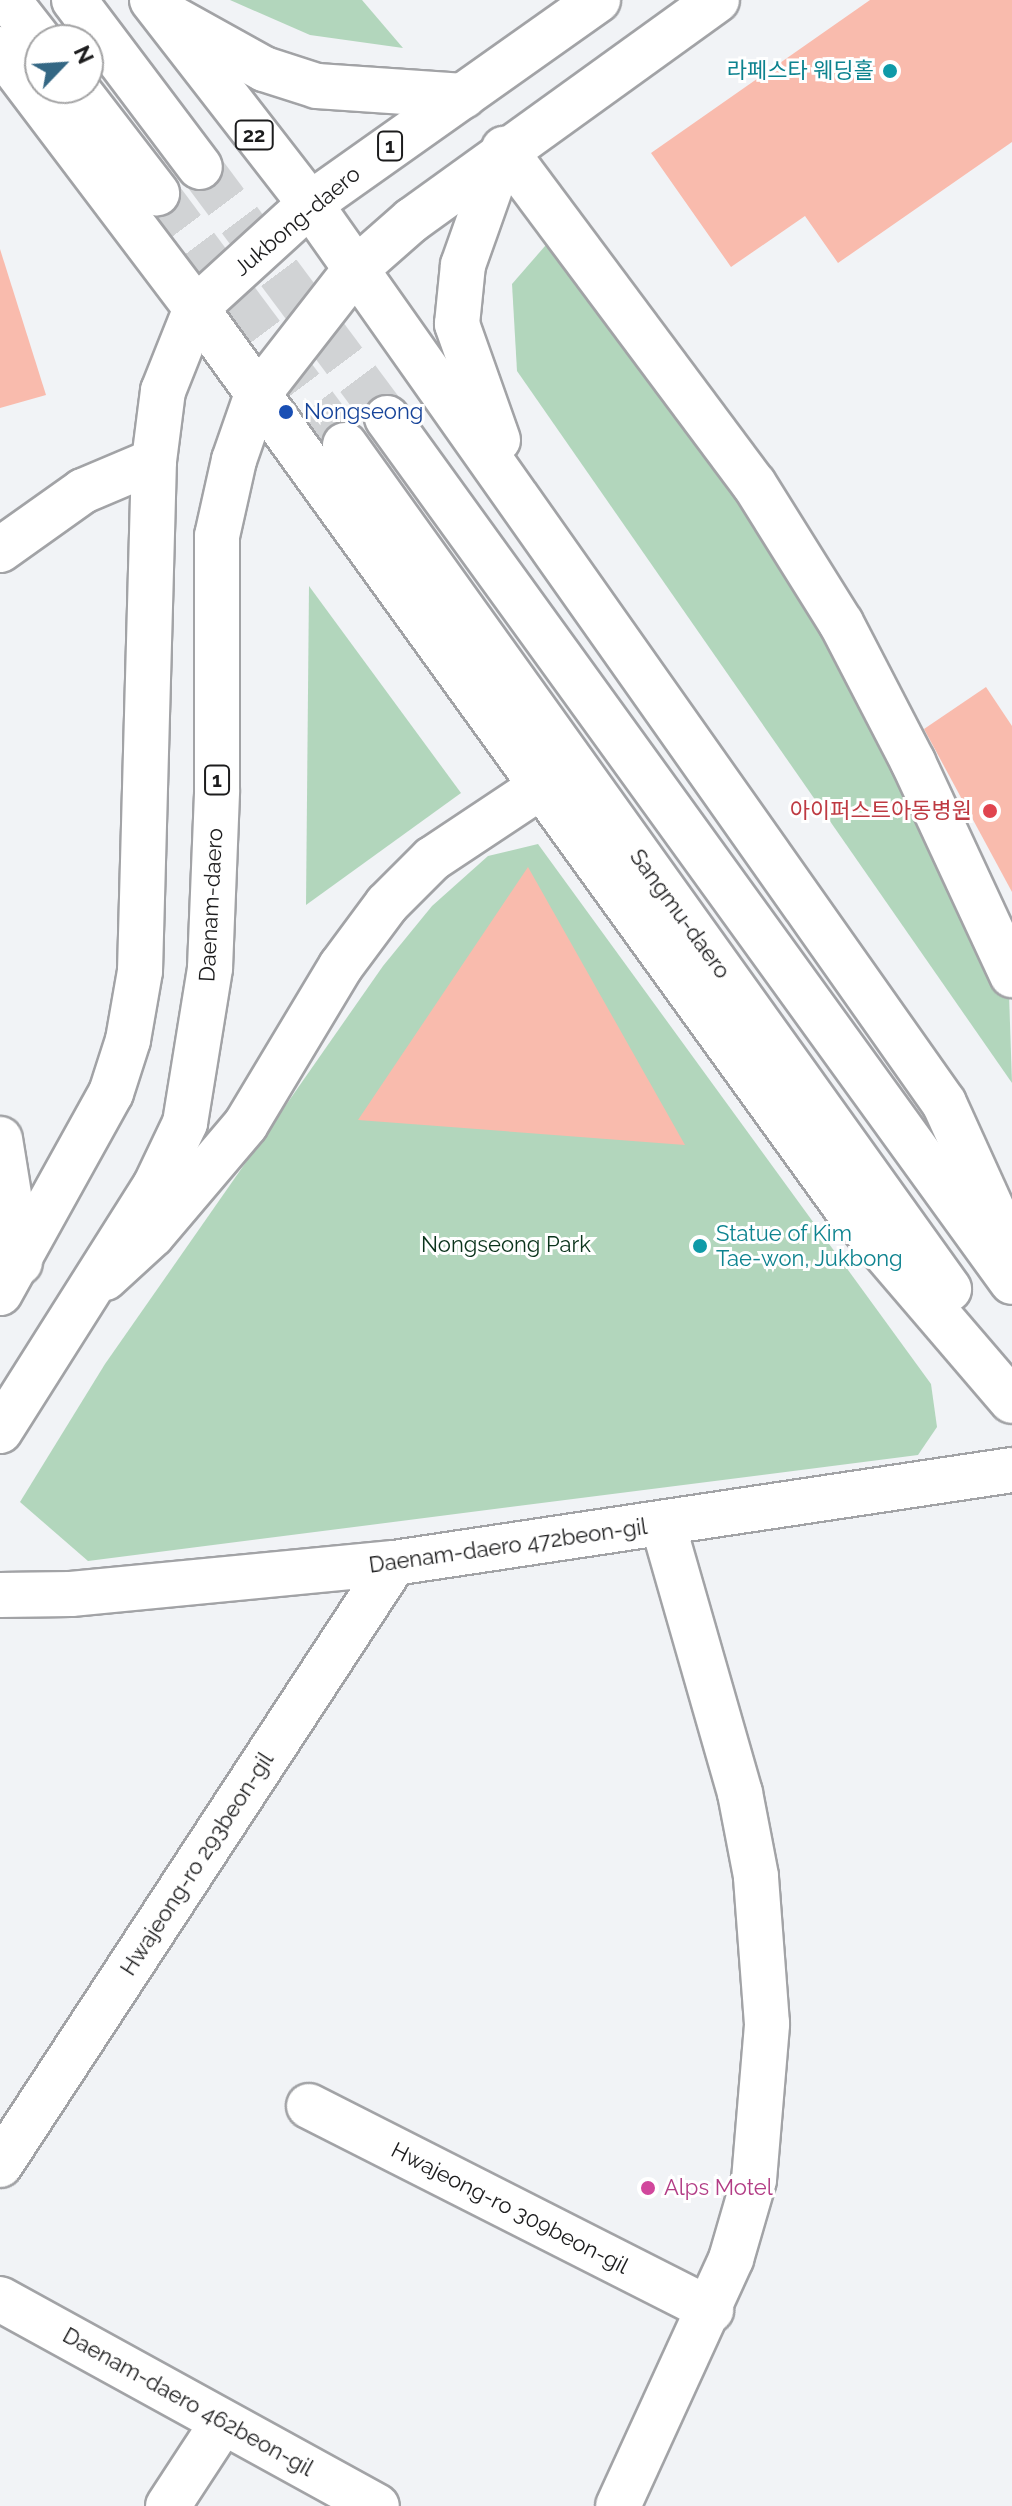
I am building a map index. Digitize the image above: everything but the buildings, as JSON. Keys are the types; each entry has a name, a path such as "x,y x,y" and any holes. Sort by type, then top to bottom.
{"street":[{"path":"8,0 27,24"},
{"path":"74,0 200,167"},
{"name":"Jukbong-daero","path":"196,308 310,204 598,0"},
{"name":"1","path":"355,270 504,149 717,0"},
{"path":"157,6 264,69 317,86 464,96"},
{"name":"22","path":"157,6 310,204 355,270"},
{"name":"Sangmu-daero","path":"0,49 196,308 256,397 844,1205 1012,1401"},
{"path":"88,104 157,193"},
{"path":"504,149 463,265 457,324 521,498"},
{"path":"504,149 754,484 841,623 913,762 1012,975"},
{"path":"355,270 521,498 944,1103 1012,1253"},
{"name":"Daenam-daero","path":"0,1431 155,1186 185,1123 210,968 217,790 217,536 234,460 256,397 355,270"},
{"name":"1","path":"10,1278 111,1093 140,971 154,461 163,391 196,308"},
{"path":"387,418 1012,1282"},
{"name":"Sangmu-daero","path":"345,445 947,1286 1012,1384"},
{"path":"0,550 83,491 154,461"},
{"path":"83,1299 152,1235 246,1124 341,966 387,904 432,859 539,788"},
{"path":"0,1139 10,1278"},
{"name":"Daenam-daero 472beon-gil","path":"0,1595 71,1594 394,1563 1012,1470"},
{"path":"618,2506 711,2310 754,2180 767,2024 764,1952 740,1793 663,1524"},
{"name":"Hwajeong-ro 293beon-gil","path":"0,2165 394,1563"},
{"name":"Hwajeong-ro 309beon-gil","path":"309,2106 711,2310"},
{"name":"Daenam-daero 462beon-gil","path":"0,2299 377,2506"},
{"path":"168,2506 223,2422"}],"green space":[{"path":"230,0 362,0 403,48 310,35"},
{"path":"552,238 809,593 1009,994 1012,1083 517,371 512,284"},
{"path":"309,586 461,793 306,905"},
{"name":"Nongseong Park","path":"538,844 931,1384 937,1427 918,1455 88,1561 20,1502 105,1364 383,966 432,906 488,856"}],"tunnel":[{"path":"200,167 387,418"},
{"path":"157,193 345,445"}],"place":[{"name":"라페스타 웨딩홀","path":"890,71"},
{"name":"Nongseong","path":"286,412"},
{"name":"아이퍼스트아동병원","path":"990,811"},
{"name":"Statue of Kim Tae-won, Jukbong","path":"700,1246"},
{"name":"Alps Motel","path":"648,2188"}]}
